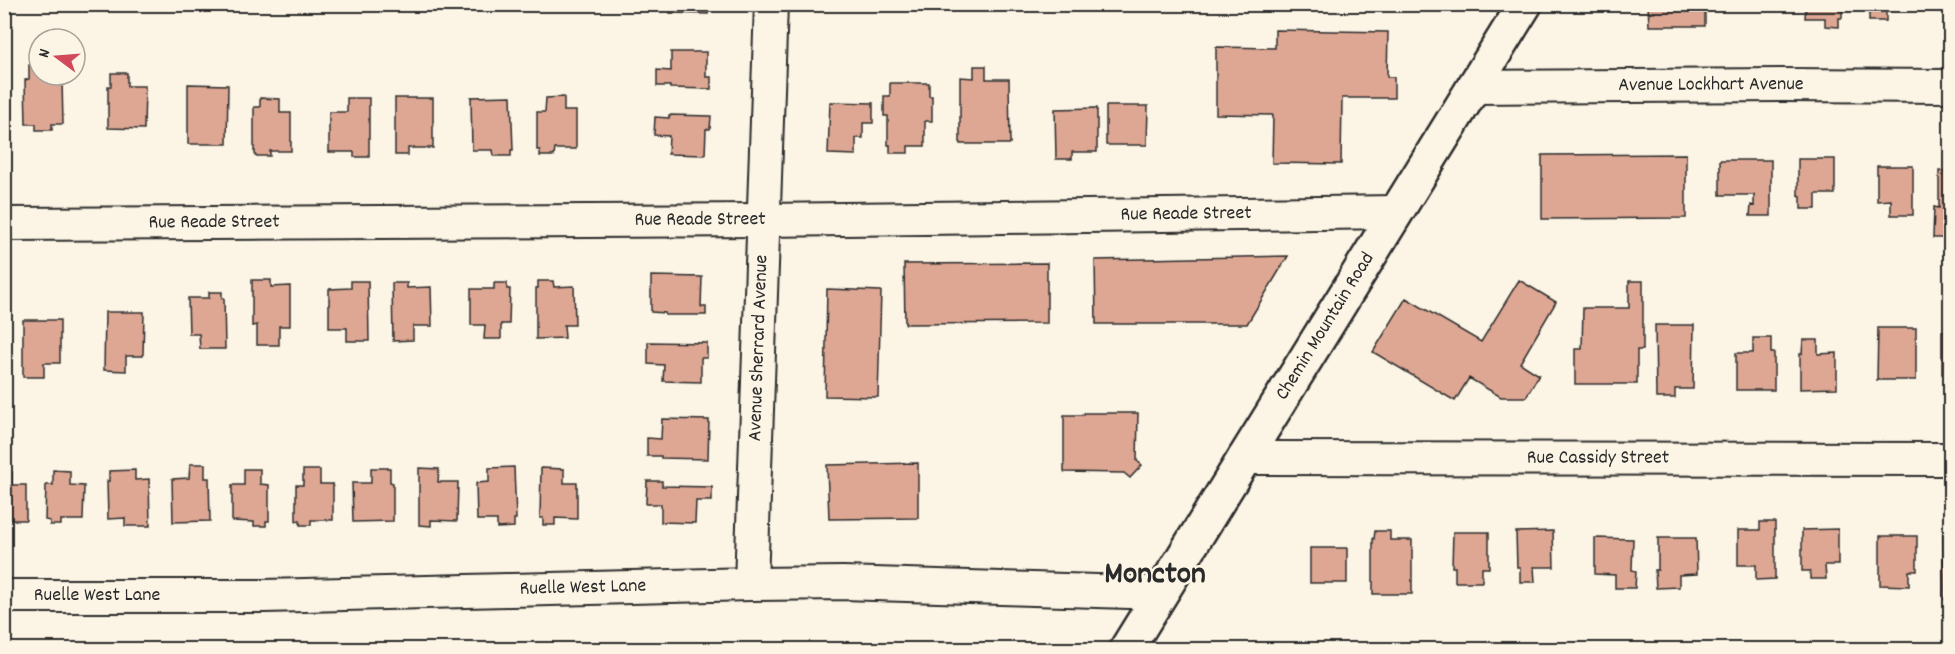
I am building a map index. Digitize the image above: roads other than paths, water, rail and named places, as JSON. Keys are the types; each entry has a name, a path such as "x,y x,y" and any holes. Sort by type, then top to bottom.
{"main road":[{"name":"Chemin Mountain Road","path":"1126,650 1525,4"}],"street":[{"name":"Avenue Sherrard Avenue","path":"751,584 771,4"},
{"name":"Avenue Lockhart Avenue","path":"1473,87 1950,86"},
{"name":"Rue Reade Street","path":"4,224 764,220 1396,212"},
{"name":"Rue Cassidy Street","path":"1244,458 1950,459"},
{"name":"Ruelle West Lane","path":"4,596 264,596 843,583 1161,593"}],"district":[{"name":"Moncton","path":"1155,576"}]}
